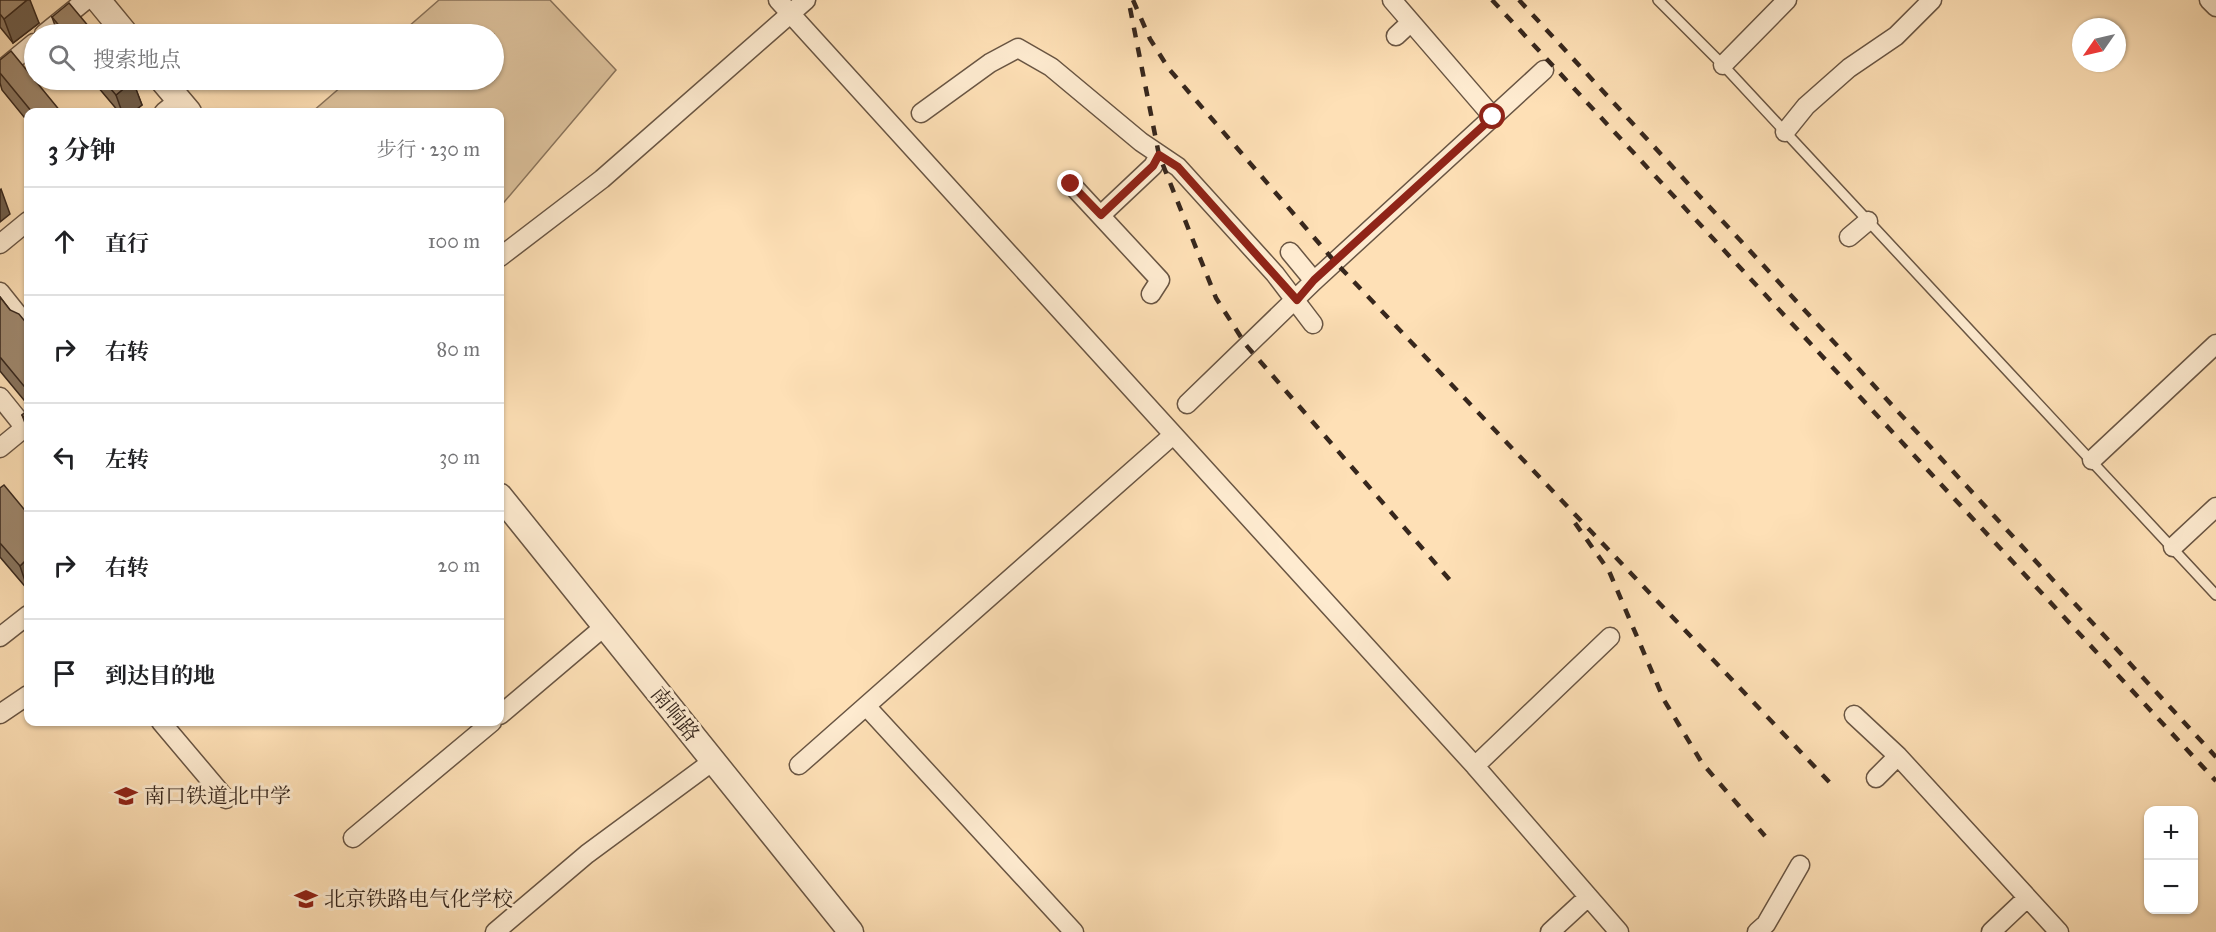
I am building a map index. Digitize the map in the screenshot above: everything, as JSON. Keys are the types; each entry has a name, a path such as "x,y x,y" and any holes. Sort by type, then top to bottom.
{"street":[{"path":"56,24 86,0"},
{"path":"98,0 118,24"},
{"path":"504,254 602,179 785,7 806,0"},
{"path":"1785,132 1806,106 1849,68 1896,36 1932,0"},
{"path":"2209,0 2216,7"},
{"path":"1396,2 1493,117"},
{"path":"1723,65 1777,3"},
{"path":"785,7 1474,766 1619,932"},
{"path":"1396,36 1411,22"},
{"path":"921,113 990,63 1018,48 1052,67 1159,155 1178,167 1297,300 1313,324"},
{"path":"0,71 24,51"},
{"path":"1187,404 1246,345 1297,300 1314,280 1544,70"},
{"path":"167,90 177,108"},
{"path":"1101,215 1153,166 1159,155"},
{"path":"1071,184 1160,280 1151,294"},
{"path":"1849,237 1868,221"},
{"path":"0,244 24,224"},
{"path":"1290,252 1314,280"},
{"path":"0,292 24,322"},
{"path":"2092,460 2216,344"},
{"path":"0,397 24,423"},
{"path":"0,448 24,428"},
{"path":"799,765 1173,435"},
{"name":"南响路","path":"504,501 850,932"},
{"path":"2173,547 2216,507"},
{"path":"0,637 24,618"},
{"path":"504,712 605,626"},
{"path":"1474,766 1611,637"},
{"path":"0,714 24,698"},
{"path":"866,706 1074,932"},
{"path":"1854,715 1898,756 2060,932"},
{"path":"164,726 226,799"},
{"path":"353,838 487,726"},
{"path":"1876,778 1898,756"},
{"path":"495,932 587,854 709,764"},
{"path":"1757,932 1766,924 1800,865"},
{"path":"1550,932 1588,897"},
{"path":"1991,932 2028,898"}],"lane":[{"path":"1658,0 1723,65 2216,595"}],"shaded area":[{"path":"439,0 550,0 616,70 504,202 504,108 317,108 337,90 504,90 504,24 411,24"}],"building":[{"path":"0,0 27,0 4,19 0,14"},
{"path":"69,3 87,24 58,24 52,17"},
{"path":"11,51 24,67 24,90 43,90 58,108 29,108 0,73 0,60"},
{"path":"112,90 122,90 116,95"},
{"path":"0,297 10,310 19,314 24,320 24,386 0,357"},
{"path":"4,485 24,509 24,562 20,566 0,543 0,488"}],"railway":[{"path":"1133,0 1150,39 1169,69 1336,263 1833,786"},
{"path":"1492,0 2216,781"},
{"path":"1519,0 2216,757"},
{"path":"1130,8 1159,155 1216,298 1246,345 1455,586"},
{"path":"1575,523 1609,571 1664,700 1702,763 1765,836"}],"place":[{"name":"南口铁道北中学","path":"126,796"},
{"name":"北京铁路电气化学校","path":"306,899"}],"route":[{"path":"1071,184 1101,215 1153,166 1159,155 1178,167 1297,300 1314,280 1336,263 1493,117"}]}
